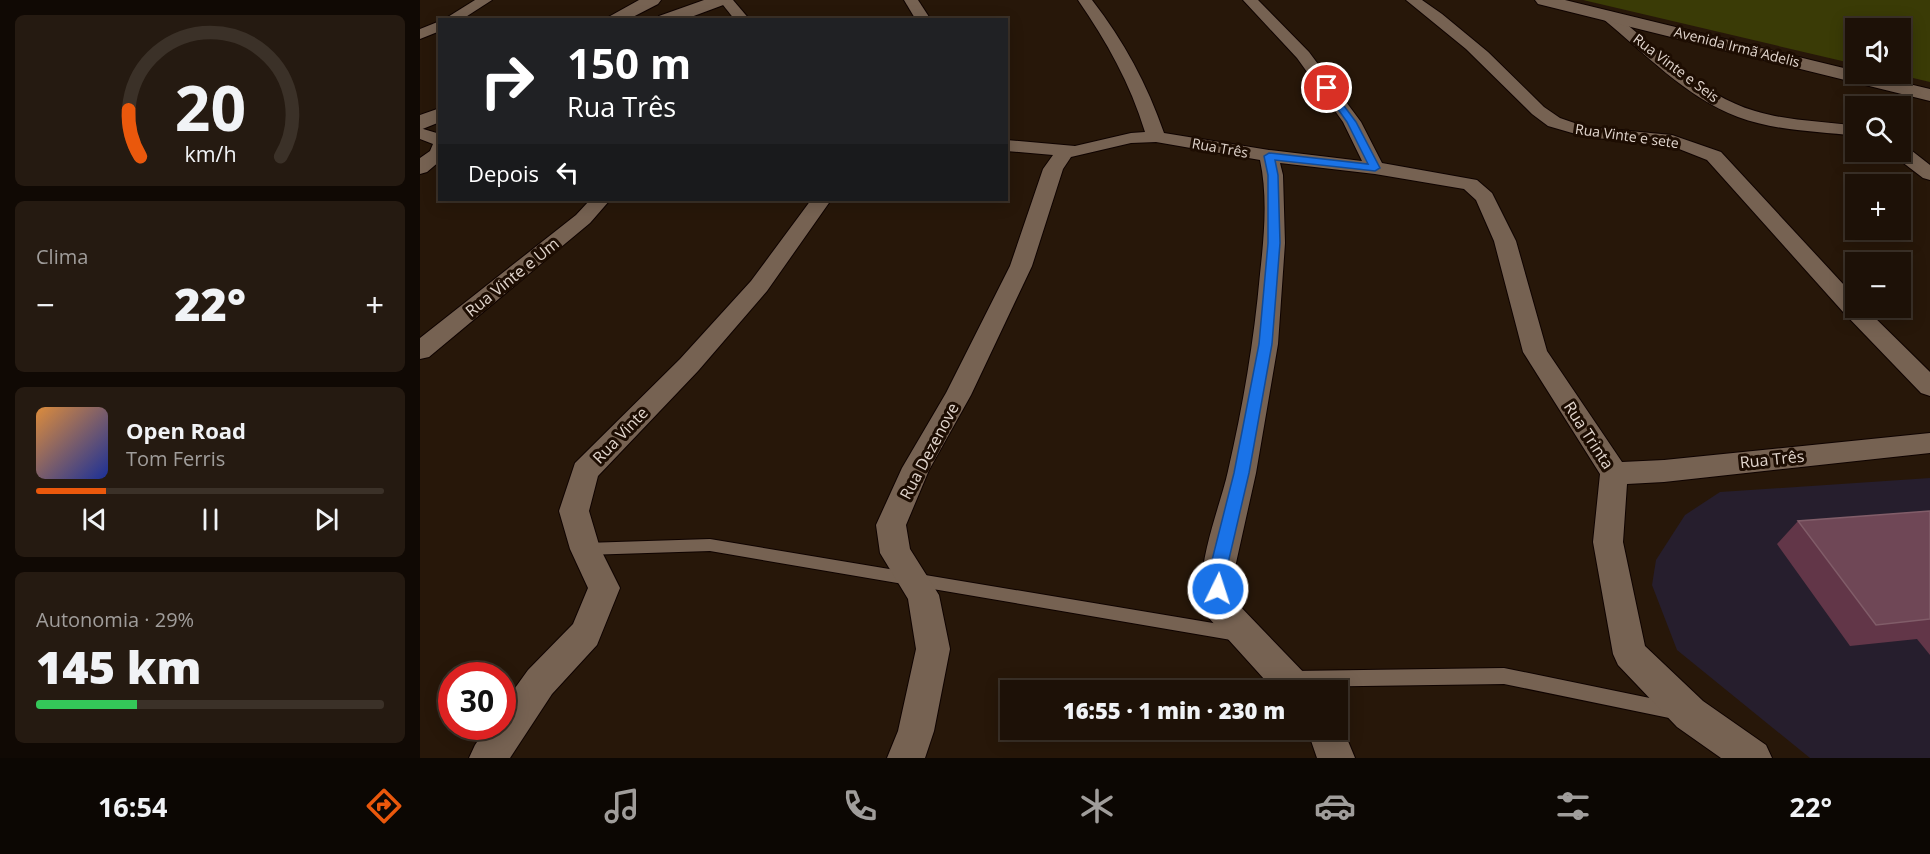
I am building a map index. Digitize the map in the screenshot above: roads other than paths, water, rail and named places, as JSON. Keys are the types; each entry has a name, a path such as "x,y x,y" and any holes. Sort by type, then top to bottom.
{"street":[{"path":"454,18 485,0"},
{"path":"670,18 720,0"},
{"path":"726,0 742,18"},
{"path":"911,0 923,18"},
{"path":"1085,0 1104,25 1132,71 1156,137"},
{"path":"1250,0 1303,55 1352,122 1375,168"},
{"name":"Rua Vinte e sete","path":"1413,0 1460,35 1538,111 1561,125 1595,134 1658,138 1690,145 1714,156 1852,308 1930,387"},
{"name":"Avenida Irmã Adelis","path":"1544,0 1930,95"},
{"path":"616,18 651,1"},
{"path":"643,18 651,1"},
{"name":"Rua Vinte e Seis","path":"1607,15 1717,101 1745,113 1775,121 1845,130"},
{"path":"420,36 438,26"},
{"path":"420,107 438,99"},
{"path":"420,123 438,115"},
{"path":"420,133 438,140"},
{"name":"Rua Três","path":"1008,145 1075,152 1131,138 1156,137 1269,156 1375,168 1470,184"},
{"name":"Rua Dezenove","path":"906,758 916,731 933,649 923,595 895,553 891,525 916,468 958,395 994,324 1021,266 1053,169 1065,152"},
{"path":"420,168 438,153"},
{"path":"1269,156 1273,175 1274,243 1266,344 1242,473 1218,572 1219,606 1288,680"},
{"path":"1911,159 1930,174"},
{"name":"Rua Trinta","path":"1470,184 1485,196 1505,241 1535,352 1614,473 1608,542 1630,654 1690,714 1753,758"},
{"name":"Rua Vinte e Um","path":"420,351 583,219 599,201"},
{"name":"Rua Vinte","path":"488,758 540,682 585,634 604,588 585,549 574,511 585,471 688,365 759,286 820,201"},
{"name":"Rua Três","path":"1614,473 1664,471 1930,443"},
{"path":"1329,740 1336,758"}],"lane":[{"path":"585,549 710,546 1244,635"},
{"path":"1348,683 1504,676 1690,714"}]}
